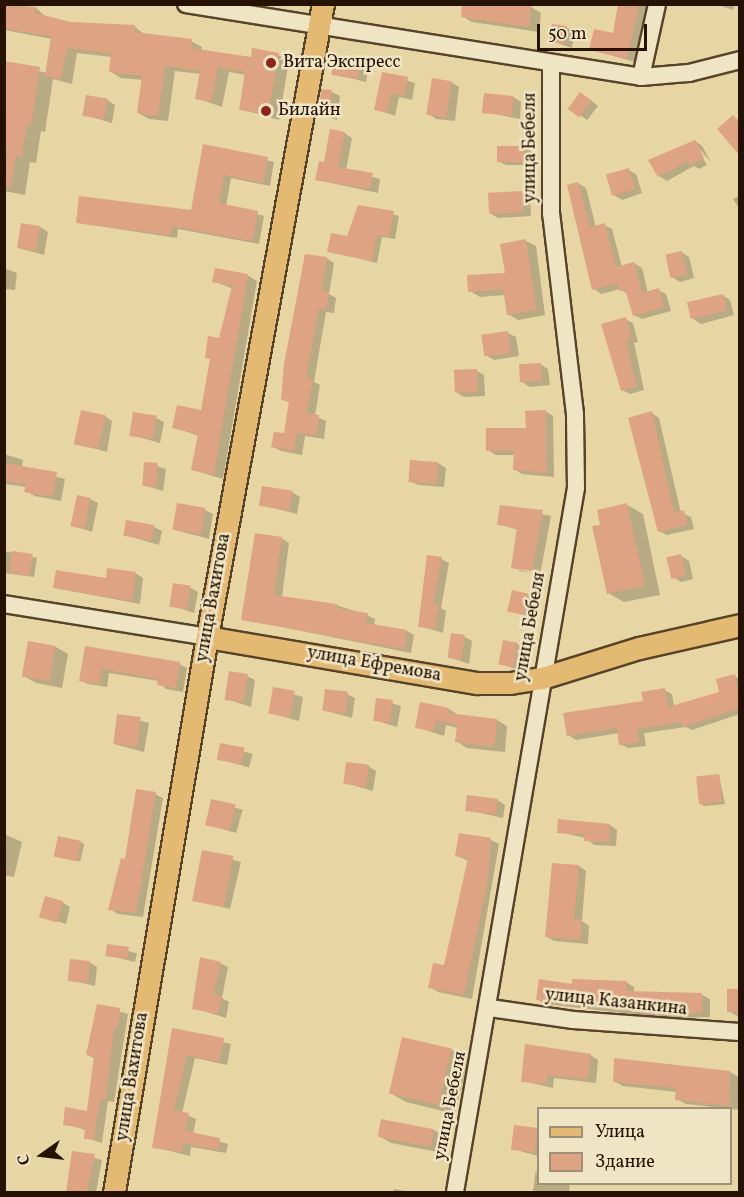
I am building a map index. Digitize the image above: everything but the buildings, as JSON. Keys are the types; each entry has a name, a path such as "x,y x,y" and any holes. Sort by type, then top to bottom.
{"main road":[{"name":"улица Вахитова","path":"114,1192 207,637 323,4"},
{"name":"улица Ефремова","path":"207,637 477,683 542,678 639,648 740,625"}],"street":[{"path":"186,4 641,77 689,74 740,60"},
{"path":"641,77 657,4"},
{"name":"улица Бебеля","path":"455,1192 490,1008 542,678 576,488 575,414 551,214 551,64"},
{"name":"улица Ефремова","path":"4,604 207,637"},
{"name":"улица Казанкина","path":"490,1008 573,1020 740,1032"}],"place":[{"name":"Вита Экспресс","path":"271,63"},
{"name":"Билайн","path":"266,111"}]}
